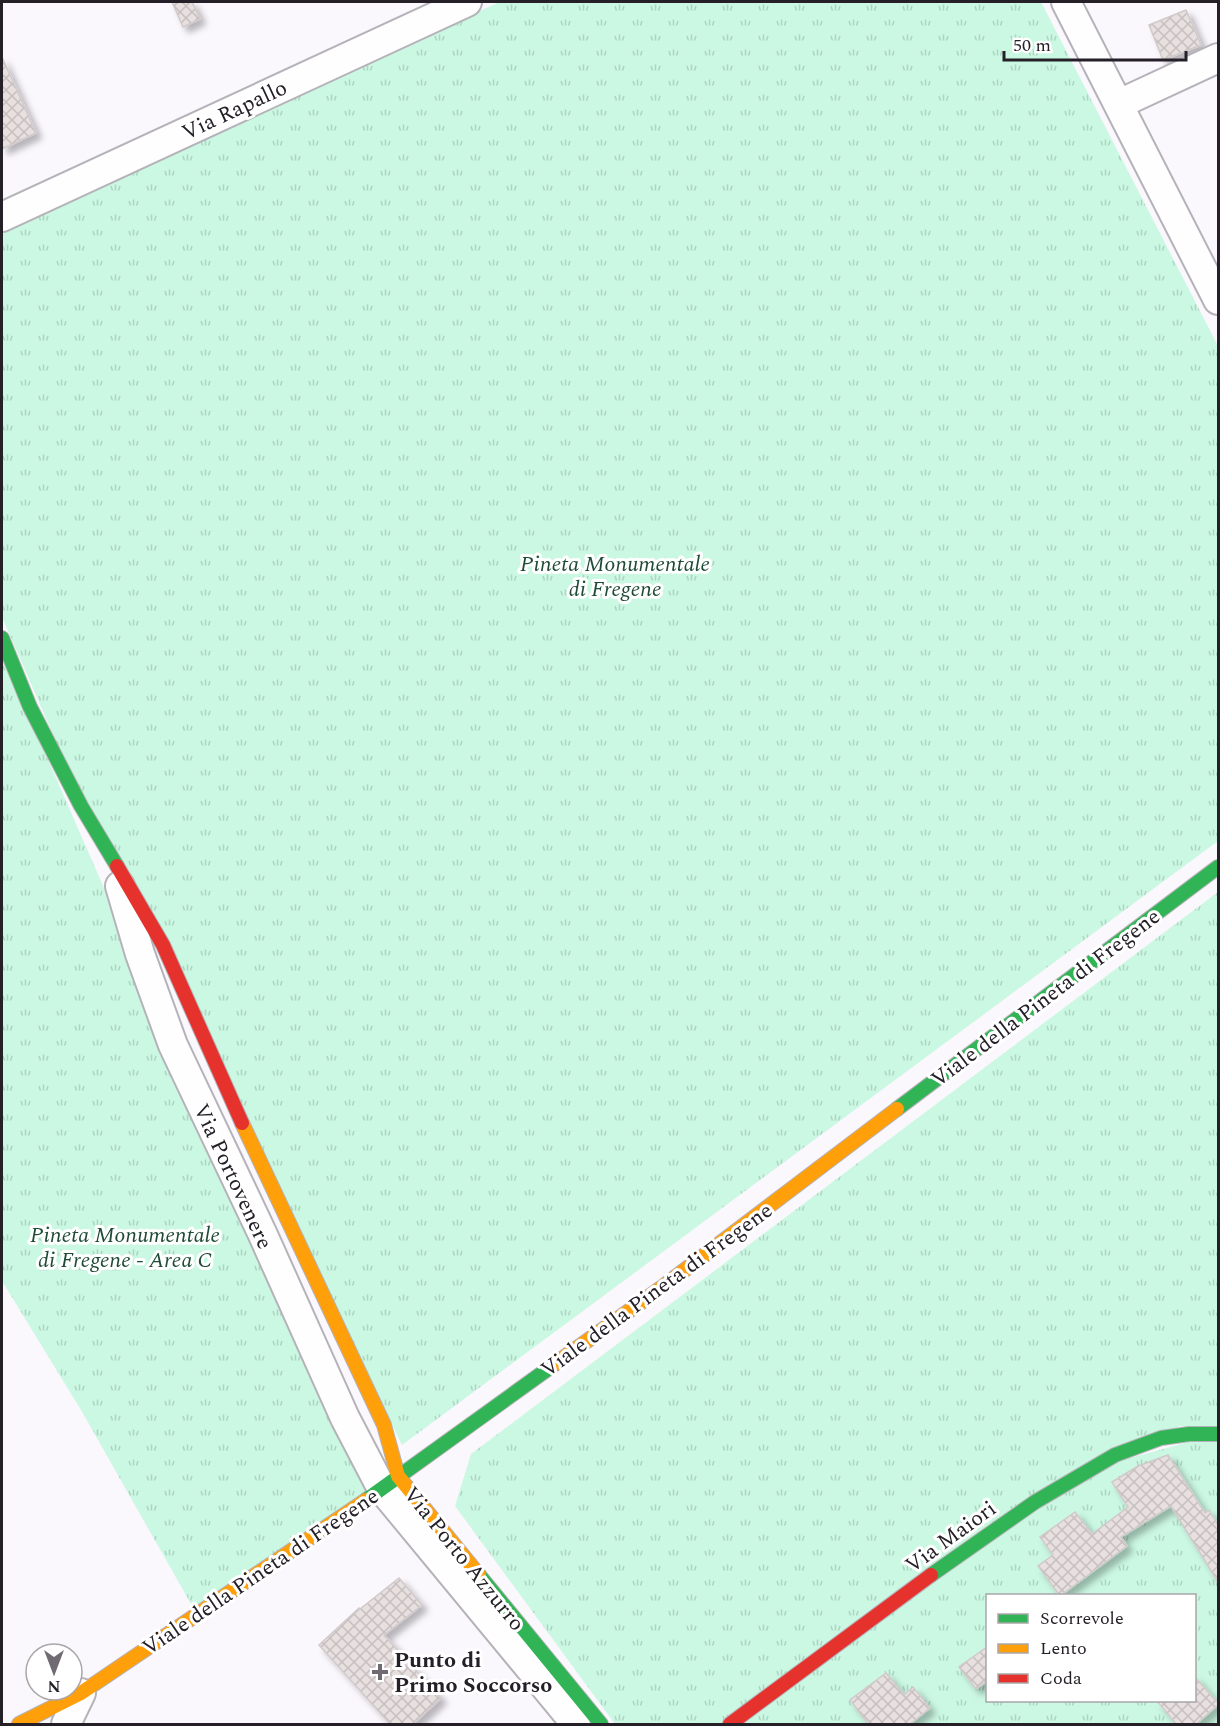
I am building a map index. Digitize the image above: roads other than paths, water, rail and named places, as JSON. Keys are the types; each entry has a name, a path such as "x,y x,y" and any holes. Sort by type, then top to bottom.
{"street":[{"name":"Via Rapallo","path":"2,217 462,2"},
{"path":"1065,2 1218,300"},
{"path":"1119,104 1218,58"},
{"name":"Via Portovenere","path":"2,638 30,707 81,806 110,853 140,954 173,1045 263,1235 345,1418 390,1483"},
{"name":"Viale della Pineta di Fregene","path":"84,1692 390,1483 661,1288 1218,867"},
{"name":"Via Maiori","path":"730,1725 794,1675 990,1532 1065,1484 1142,1443 1165,1436 1190,1433 1218,1434"},
{"name":"Via Porto Azzurro","path":"390,1483 576,1725"},
{"name":"Via Porto Azzurro","path":"390,1483 601,1725"},
{"name":"Viale della Pineta di Fregene","path":"20,1725 65,1702"},
{"name":"Viale della Pineta di Fregene","path":"56,1725 75,1702"},
{"path":"66,1725 77,1702"}],"place":[{"name":"Punto di Primo Soccorso","path":"380,1672"}],"park label":[{"name":"Pineta Monumentale di Fregene","path":"615,576"},
{"name":"Pineta Monumentale di Fregene - Area C","path":"125,1246"}]}
